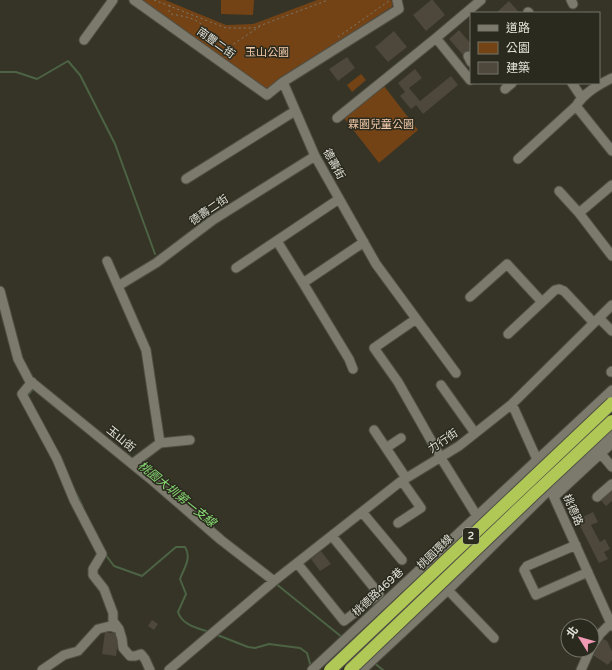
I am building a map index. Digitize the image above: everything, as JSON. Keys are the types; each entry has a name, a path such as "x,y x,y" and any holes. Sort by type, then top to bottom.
{"highway":[{"name":"桃園環線","path":"326,665 612,404"},
{"name":"2","path":"350,670 612,421"}],"street":[{"path":"84,40 113,0"},
{"name":"南豐二街","path":"134,0 267,95 282,82"},
{"path":"282,82 399,9 397,0"},
{"path":"337,118 481,0"},
{"path":"436,38 470,80"},
{"path":"600,84 612,78"},
{"name":"德壽街","path":"282,82 315,156 376,264 456,373"},
{"path":"573,84 582,98"},
{"path":"518,159 576,106 582,98 599,84"},
{"path":"576,106 612,151"},
{"path":"186,179 295,111"},
{"name":"德壽二街","path":"118,286 156,263 213,220 315,156"},
{"path":"578,213 612,185"},
{"path":"559,191 612,256"},
{"path":"236,268 277,242 339,199"},
{"path":"277,242 349,359 353,369"},
{"path":"303,283 364,242"},
{"path":"107,261 146,350 160,443"},
{"path":"470,297 507,264 542,302"},
{"path":"508,334 555,290 559,289 564,291 596,320 612,331"},
{"name":"玉山街","path":"0,291 18,359 29,380 222,540 274,581"},
{"name":"力行街","path":"274,581 404,480 459,446 512,404 612,305"},
{"path":"416,319 374,348 398,382 441,458 494,544"},
{"path":"32,382 22,394 57,459 74,500 102,554 93,569 93,575 104,589 113,613 113,621 119,629 123,648 130,656 141,654 145,658 150,670"},
{"path":"441,385 475,433"},
{"name":"桃德路469巷","path":"312,670 326,665 395,592 477,516 611,386 612,388"},
{"name":"桃德路","path":"512,404 611,621"},
{"path":"374,430 421,508 398,523"},
{"path":"362,670 448,590 494,544 598,451 612,433"},
{"path":"386,448 401,438"},
{"path":"132,464 160,443 190,440"},
{"path":"598,451 612,443"},
{"path":"598,451 612,467"},
{"path":"597,497 612,484"},
{"path":"362,512 402,560"},
{"path":"297,563 344,621 379,594 332,536"},
{"path":"576,545 527,566 524,570 536,595 588,572"},
{"path":"168,670 274,581"},
{"path":"448,590 494,638"},
{"path":"395,592 418,618"},
{"path":"600,634 611,621"},
{"path":"42,670 64,655 78,651 98,629 110,626 119,629"},
{"path":"581,670 586,658"}],"path":[{"path":"154,0 226,28 254,28 328,0"},
{"path":"334,40 391,0"},
{"path":"170,6 169,12 171,14 195,21 200,24 214,42 229,47"},
{"path":"226,59 229,47 269,21"}],"green space":[{"name":"玉山公園","path":"140,0 165,0 226,25 253,24 317,0 391,0 393,6 274,85 264,89"},
{"path":"221,0 254,0 253,15 221,14"},
{"path":"361,74 366,80 352,92 347,85"},
{"name":"霖園兒童公園","path":"384,86 418,130 379,163 344,118"}],"building":[{"path":"433,0 445,15 426,31 413,15"},
{"path":"509,1 518,11 516,12 497,12"},
{"path":"459,30 470,43 470,52 468,50 463,55 449,39"},
{"path":"394,31 407,47 388,62 375,47"},
{"path":"347,57 355,68 338,81 329,69"},
{"path":"415,69 422,78 409,88 420,101 451,76 458,85 423,114 416,105 411,109 400,96 405,92 398,83"},
{"path":"612,487 612,501 606,506 599,498"},
{"path":"593,512 598,522 591,525 600,542 605,539 610,549 604,552 608,559 599,563 577,520"},
{"path":"321,551 331,564 320,571 311,559"},
{"path":"152,620 158,624 154,630 148,626"},
{"path":"105,632 119,634 116,656 102,654"},
{"path":"602,638 607,641 612,651 612,660 608,665 597,658 600,658 600,641"}],"waterway":[{"path":"0,72 16,72 37,79 68,61 80,75 115,144 155,254"},
{"name":"桃園大圳第一支線","path":"32,388 65,415"},
{"path":"27,396 33,389"},
{"path":"76,493 83,507"},
{"path":"105,554 114,566 142,576 176,547 185,547 188,559 180,579 186,594 178,612 186,623 209,632"},
{"name":"桃園大圳第一支線","path":"275,583 343,638"},
{"path":"215,634 248,647 255,648 269,644 300,648 307,653 311,667"},
{"name":"桃園大圳第一支線","path":"373,662 383,670"}]}
